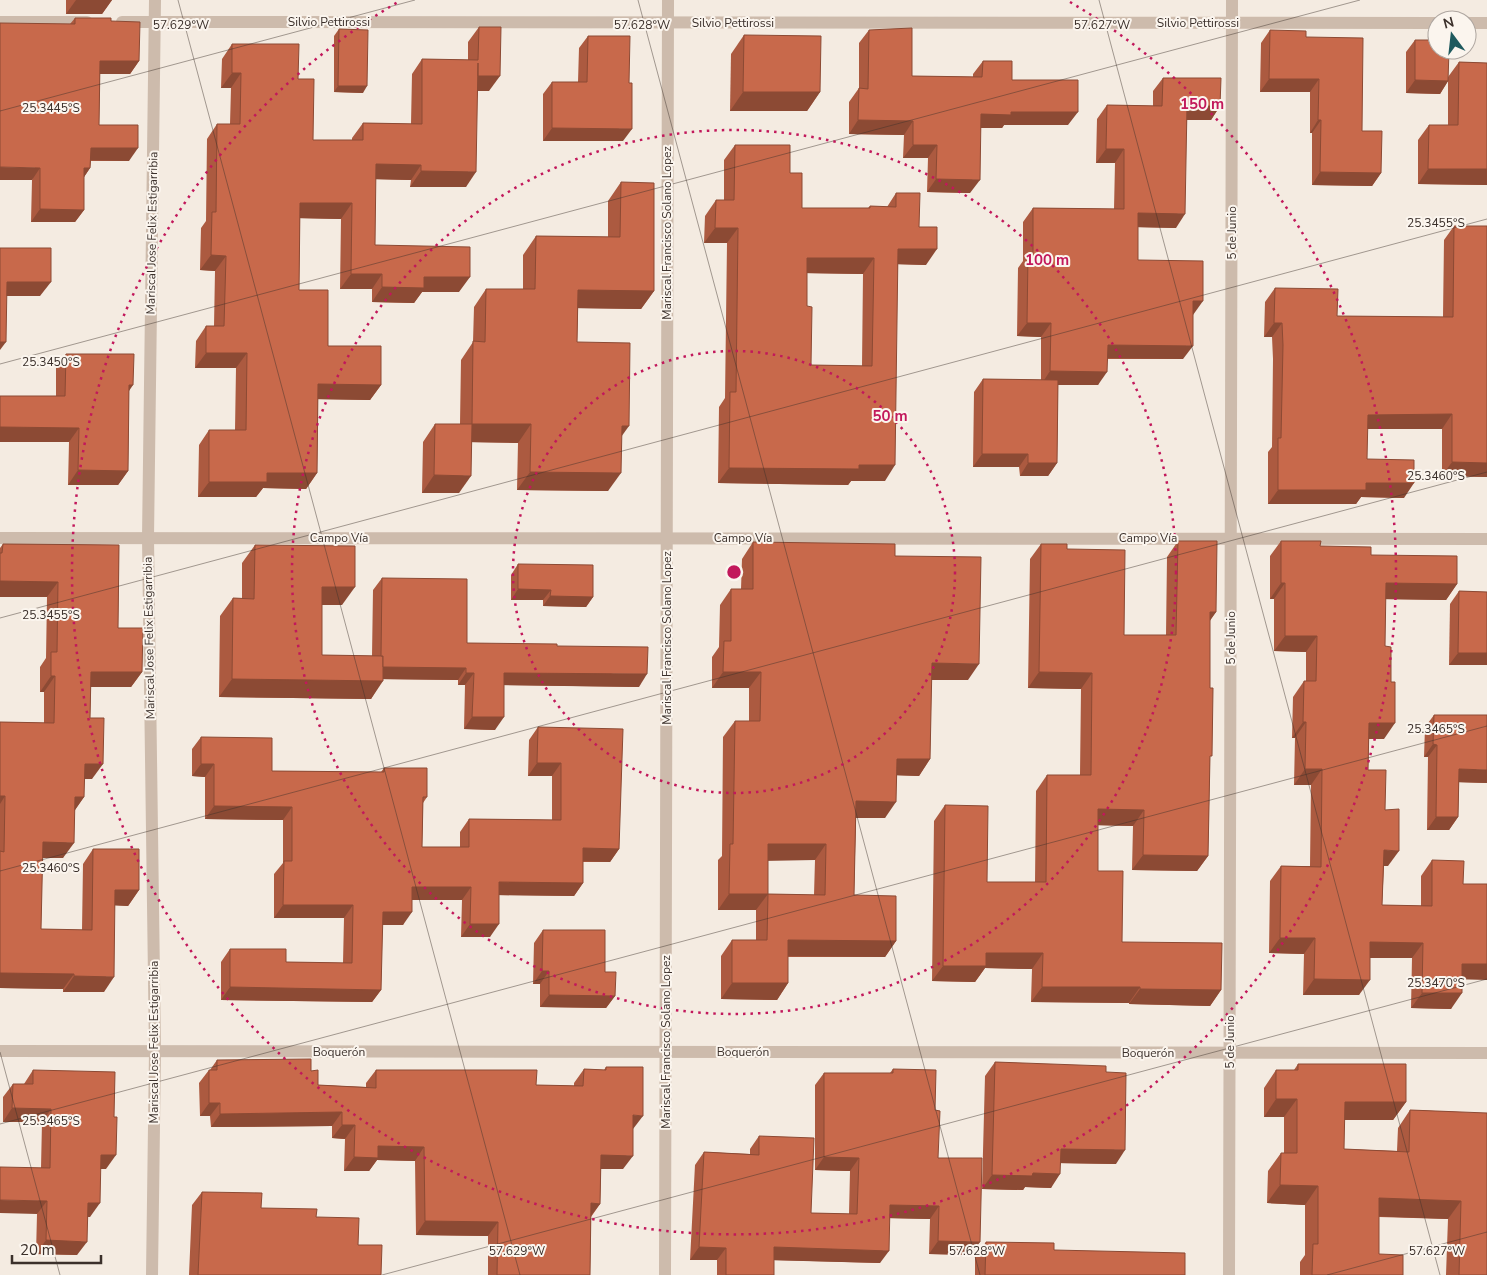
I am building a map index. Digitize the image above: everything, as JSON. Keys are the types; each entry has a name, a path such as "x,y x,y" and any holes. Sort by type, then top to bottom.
{"street":[{"name":"Mariscal Jose Felix Estigarribia","path":"152,1275 155,1051 148,538 155,0"},
{"name":"Mariscal Francisco Solano Lopez","path":"665,1275 668,0"},
{"name":"5 de Junio","path":"1229,1275 1232,0"},
{"name":"Silvio Pettirossi","path":"0,22 1427,23"},
{"name":"Campo Vía","path":"0,538 1487,539"},
{"name":"Boquerón","path":"0,1051 1487,1053"}],"building":[{"path":"75,18 111,18 111,21 140,22 139,61 100,61 99,125 138,125 138,148 91,148 90,168 84,168 84,210 40,209 40,168 0,167 0,23 75,24"},
{"path":"479,27 501,27 500,76 478,76 478,63 476,172 421,171 421,165 376,164 375,245 470,247 470,277 424,277 424,288 382,287 382,274 351,274 352,203 300,203 299,290 328,290 328,346 381,346 381,385 318,384 317,473 267,473 267,482 209,482 209,430 246,430 247,353 206,353 206,326 224,326 226,256 211,255 212,212 216,212 217,124 240,124 241,73 232,73 232,44 299,44 298,79 314,79 313,140 363,140 363,123 422,124 422,59 478,60"},
{"path":"912,28 912,76 982,77 983,61 1012,61 1012,80 1078,80 1078,112 1011,112 1011,115 981,114 980,180 936,179 937,145 913,145 913,121 858,120 859,88 868,89 869,30"},
{"path":"339,29 368,30 367,86 338,86"},
{"path":"1270,30 1306,31 1306,37 1363,38 1362,131 1382,131 1381,173 1320,172 1321,120 1318,120 1319,79 1269,79"},
{"path":"744,35 821,36 820,92 743,92"},
{"path":"588,36 630,36 629,83 632,83 632,129 552,128 552,82 587,82"},
{"path":"1415,40 1427,40 1427,60 1449,60 1448,81 1415,80"},
{"path":"1459,62 1487,63 1487,169 1428,169 1429,125 1458,125"},
{"path":"1163,78 1221,78 1220,106 1187,106 1185,214 1138,213 1138,260 1203,261 1203,301 1193,301 1193,346 1108,345 1107,372 1050,371 1051,323 1027,323 1028,255 1033,255 1033,208 1124,209 1124,149 1106,149 1107,105 1162,106"},
{"path":"735,145 790,145 790,173 802,173 802,208 896,207 896,193 920,193 919,227 937,227 937,249 898,249 895,465 859,465 859,469 729,468 730,392 736,392 738,228 715,228 716,200 734,200","holes":["807,258 874,258 872,366 811,365 812,307 807,306"]},
{"path":"621,182 654,183 654,291 578,290 577,342 630,343 629,426 622,426 621,473 530,472 531,424 472,424 473,341 485,342 486,289 535,289 536,236 620,237"},
{"path":"1454,226 1487,226 1487,463 1452,462 1452,414 1368,415 1367,459 1414,460 1414,483 1366,483 1366,490 1278,490 1278,438 1281,438 1283,345 1282,323 1274,323 1275,288 1338,289 1337,316 1453,317"},
{"path":"0,248 51,248 51,282 7,282 6,342 0,342"},
{"path":"66,354 134,354 133,385 129,385 128,471 78,470 79,428 0,427 0,396 65,396"},
{"path":"983,379 1058,380 1057,463 1028,463 1028,454 982,454"},
{"path":"435,424 472,424 471,476 434,475"},
{"path":"1178,541 1217,541 1216,612 1210,612 1210,688 1213,688 1208,856 1143,855 1144,810 1098,809 1098,871 1123,871 1122,942 1222,943 1221,990 1140,989 1140,987 1042,987 1043,953 986,953 986,966 943,966 945,805 988,806 987,882 1046,882 1047,775 1091,775 1092,673 1039,672 1041,544 1067,544 1067,549 1125,550 1124,635 1176,635"},
{"path":"1281,541 1321,541 1320,546 1371,547 1371,555 1457,556 1457,584 1386,583 1385,646 1391,647 1391,682 1395,682 1395,723 1369,723 1368,770 1386,770 1385,810 1399,809 1399,851 1384,850 1382,905 1432,906 1432,860 1464,861 1463,884 1487,884 1487,964 1462,964 1462,993 1422,993 1423,943 1370,942 1370,980 1314,979 1315,938 1280,938 1281,866 1321,867 1322,769 1305,769 1306,722 1303,722 1304,681 1316,681 1317,636 1285,636 1285,583 1281,583"},
{"path":"753,542 895,544 895,556 981,557 979,664 932,663 930,759 897,759 896,802 856,801 854,895 896,896 896,941 788,940 788,983 732,983 732,940 767,940 768,894 729,894 730,844 733,844 735,721 760,721 761,672 723,672 724,641 731,641 731,589 753,589","holes":["768,844 826,844 825,895 768,894"]},
{"path":"3,544 119,545 118,628 143,628 142,672 91,672 90,718 104,718 103,764 85,764 84,797 75,797 74,843 43,842 41,929 92,930 93,849 139,849 139,890 115,890 114,977 74,976 74,974 0,973 0,851 4,852 5,796 0,796 0,722 54,723 55,676 51,676 51,652 57,652 58,582 0,581 0,553 2,553"},
{"path":"255,545 355,546 355,587 322,587 322,655 383,656 383,681 232,679 233,598 254,599"},
{"path":"518,564 593,565 593,597 550,596 551,590 518,589"},
{"path":"382,578 467,579 467,643 648,647 647,674 504,673 504,717 472,717 474,673 466,673 466,668 383,667 383,656 381,656"},
{"path":"1459,591 1487,592 1487,653 1458,653"},
{"path":"1434,715 1487,715 1487,770 1459,769 1458,817 1436,817 1437,745 1433,744"},
{"path":"538,727 623,729 619,849 583,848 583,883 499,882 499,924 470,924 471,887 412,887 412,912 383,912 381,990 230,987 230,949 286,949 286,962 352,963 353,905 283,905 284,861 292,861 292,807 214,806 214,764 201,764 201,737 272,738 272,771 384,772 384,768 427,768 427,797 423,797 422,847 469,847 469,819 561,820 561,763 537,763"},
{"path":"543,930 605,930 605,972 616,972 615,996 549,995 549,971 542,971"},
{"path":"311,1059 311,1071 318,1070 318,1085 376,1088 376,1070 537,1070 536,1085 583,1086 584,1069 606,1070 606,1067 643,1067 643,1116 633,1115 633,1156 601,1155 600,1204 591,1203 590,1275 497,1275 498,1222 425,1221 424,1147 378,1146 378,1158 354,1157 355,1125 342,1125 342,1112 220,1114 220,1103 209,1103 209,1070 217,1070 217,1060"},
{"path":"995,1062 1106,1066 1106,1072 1126,1073 1125,1150 1061,1149 1060,1174 1033,1173 1032,1176 992,1175"},
{"path":"1298,1064 1406,1064 1406,1102 1345,1102 1344,1149 1409,1152 1410,1110 1487,1113 1487,1275 1459,1275 1461,1201 1379,1198 1379,1254 1403,1255 1403,1275 1312,1275 1313,1244 1318,1244 1318,1186 1280,1185 1281,1153 1297,1153 1297,1099 1276,1099 1276,1070 1298,1070"},
{"path":"893,1069 936,1070 935,1110 940,1111 938,1158 982,1158 980,1242 938,1241 939,1206 890,1205 889,1251 774,1247 774,1275 726,1275 726,1248 699,1247 704,1152 759,1155 759,1136 814,1138 811,1213 857,1214 859,1158 824,1157 824,1073 893,1073"},
{"path":"33,1070 115,1072 114,1117 117,1117 116,1155 101,1155 100,1203 88,1203 87,1242 46,1240 47,1201 0,1200 0,1167 50,1168 51,1109 12,1108 13,1084 33,1084"},
{"path":"202,1192 262,1193 261,1208 317,1209 316,1217 359,1218 358,1245 382,1245 381,1275 198,1275"},
{"path":"986,1242 1054,1243 1054,1250 1185,1253 1185,1275 985,1275"}]}
